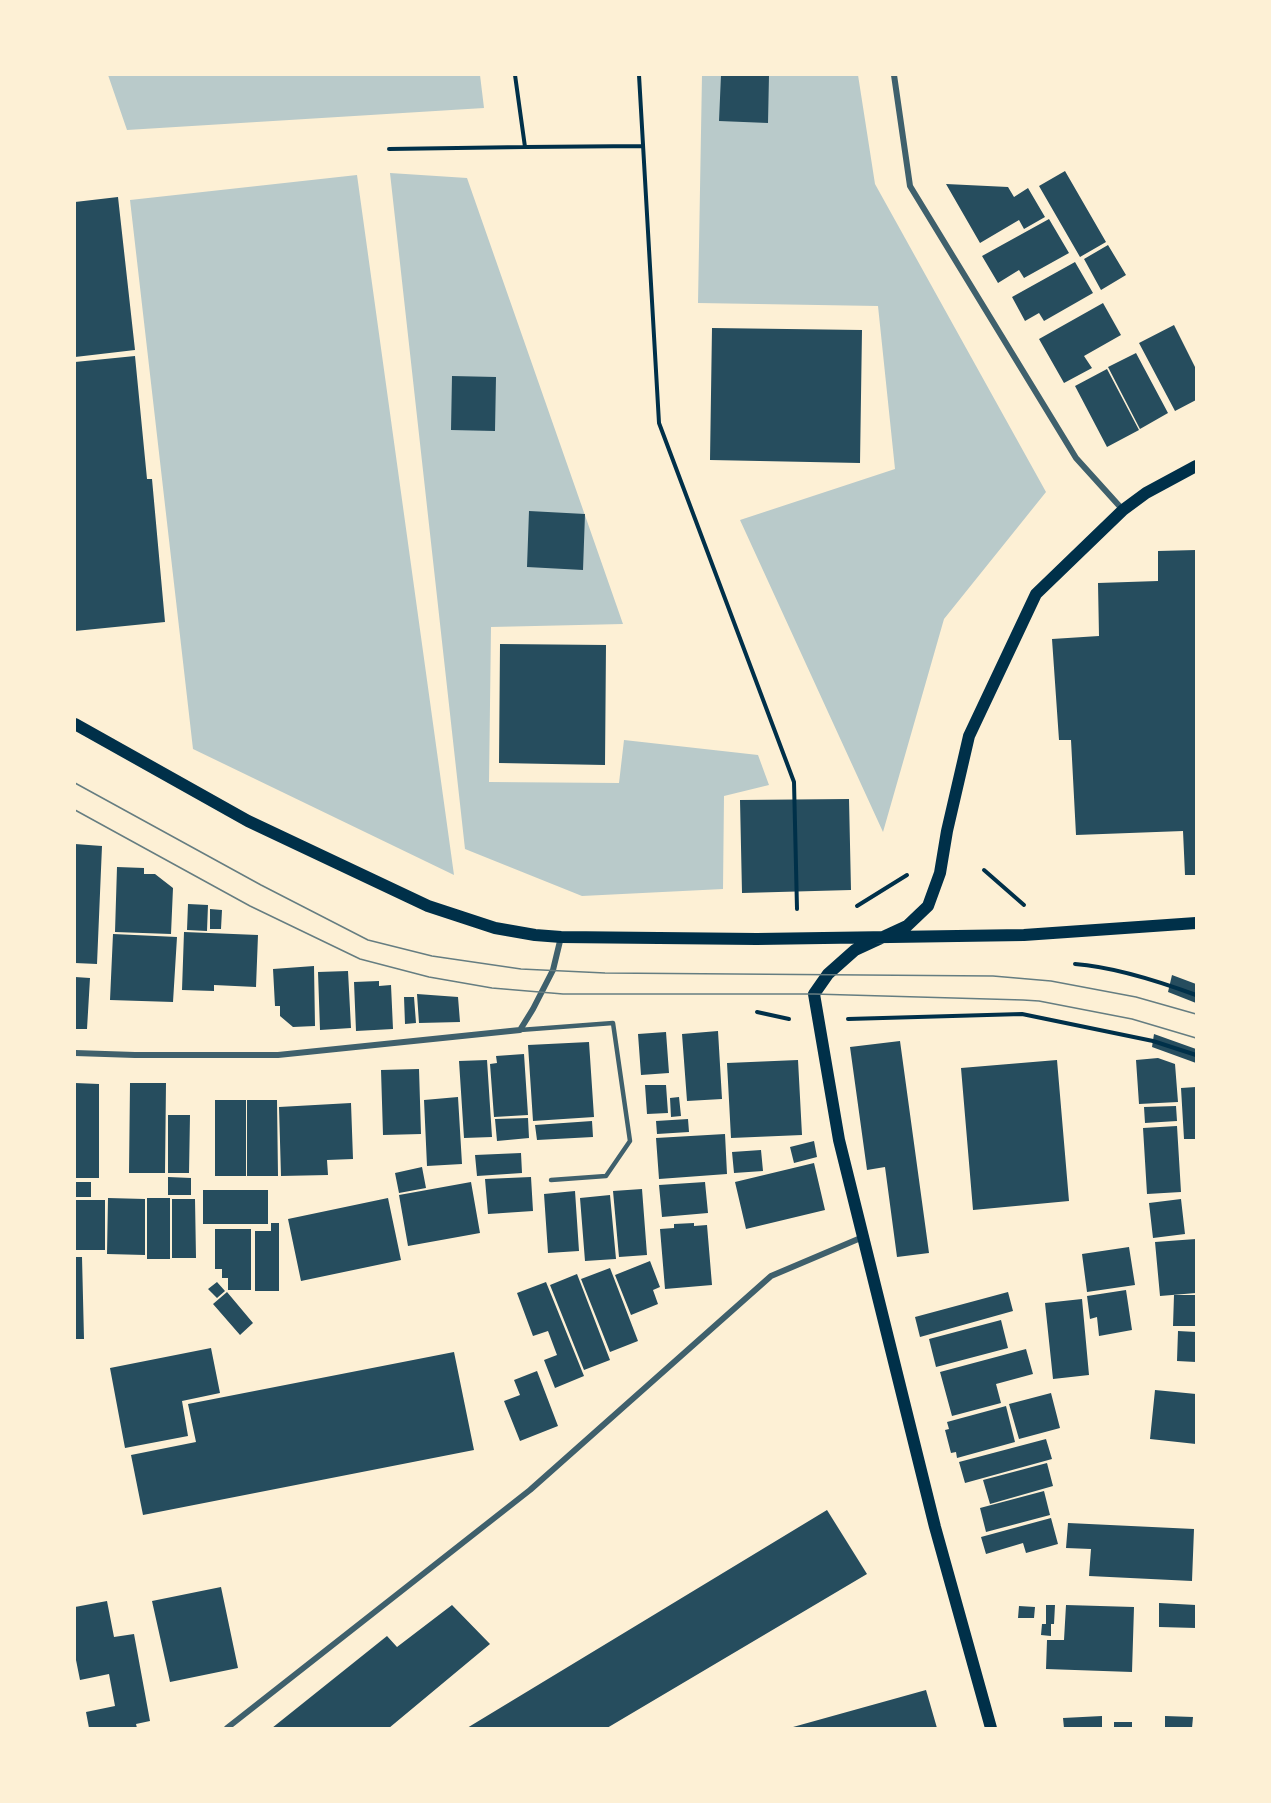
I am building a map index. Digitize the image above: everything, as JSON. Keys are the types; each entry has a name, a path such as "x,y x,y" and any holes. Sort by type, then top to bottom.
{"main road":[{"path":"991,1728 935,1527 838,1140 814,994 828,974 855,950 907,926 928,906 940,873 947,831 969,736 1036,594 1123,510 1146,493 1196,466"},
{"path":"75,724 248,821 428,906 495,928 561,937 882,938 1024,935 1196,924"}],"street":[{"path":"894,75 910,186 1076,458 1123,510"},
{"path":"75,1053 278,1055 520,1030 553,970 561,937"},
{"path":"227,1728 530,1490 771,1276 863,1237"}],"lane":[{"path":"520,1030 613,1023 630,1141 606,1176 551,1180"}],"path":[{"path":"515,75 525,147"},
{"path":"639,75 659,423 794,782 797,912"},
{"path":"389,149 643,146"},
{"path":"984,870 1024,906"},
{"path":"854,908 908,874"},
{"path":"1069,964 1103,968 1169,985 1196,996"},
{"path":"758,1012 792,1020"},
{"path":"847,1019 1022,1014 1153,1041 1196,1055"}],"shaded area":[{"path":"108,75 480,75 484,108 127,130"},
{"path":"702,75 858,75 875,184 1046,492 944,619 883,832 740,520 895,469 878,306 698,303"},
{"path":"390,173 467,178 623,624 491,627 489,782 619,783 624,740 758,755 769,785 724,796 723,889 582,896 465,849"},
{"path":"357,175 454,875 193,749 130,200"}],"building":[{"path":"721,75 769,75 768,123 719,121"},
{"path":"1065,171 1106,242 1080,257 1039,186"},
{"path":"946,184 1008,187 1014,197 1028,188 1045,217 1024,229 1019,220 980,243"},
{"path":"118,197 135,350 75,357 75,202"},
{"path":"1049,219 1069,253 1024,278 1019,270 998,283 982,256"},
{"path":"1108,245 1126,275 1101,290 1084,259"},
{"path":"1075,262 1093,293 1044,321 1039,313 1025,321 1012,297"},
{"path":"1103,303 1121,335 1084,356 1092,368 1064,383 1039,339"},
{"path":"1174,325 1196,369 1196,400 1175,411 1139,343"},
{"path":"712,328 862,330 860,463 710,460"},
{"path":"1136,353 1168,413 1140,429 1108,367"},
{"path":"135,356 147,479 152,479 165,622 75,631 75,362"},
{"path":"1107,369 1139,430 1107,447 1075,386"},
{"path":"452,376 496,377 495,431 451,430"},
{"path":"529,511 585,514 583,570 527,567"},
{"path":"1196,550 1196,875 1185,875 1183,831 1076,835 1071,740 1059,740 1052,639 1099,636 1098,583 1158,581 1158,551"},
{"path":"500,644 606,645 605,765 499,763"},
{"path":"849,799 851,890 742,893 740,800"},
{"path":"75,844 102,846 97,964 75,963"},
{"path":"117,867 144,868 144,874 155,874 173,888 171,934 115,932"},
{"path":"188,904 208,905 207,931 187,930"},
{"path":"210,909 222,910 221,929 210,929"},
{"path":"184,932 258,935 256,987 214,985 214,991 182,990"},
{"path":"113,934 177,937 173,1002 110,1000"},
{"path":"314,966 315,1026 293,1027 280,1016 280,1006 275,1006 273,969"},
{"path":"348,971 351,1028 320,1030 318,972"},
{"path":"1172,975 1196,984 1196,1003 1168,992"},
{"path":"75,977 90,978 87,1029 75,1029"},
{"path":"379,981 379,986 391,985 393,1029 356,1031 354,982"},
{"path":"417,994 458,997 460,1022 419,1023"},
{"path":"404,997 414,997 416,1023 405,1024"},
{"path":"718,1031 722,1099 687,1101 682,1034"},
{"path":"666,1032 669,1073 641,1075 638,1034"},
{"path":"1154,1034 1196,1049 1196,1063 1152,1047"},
{"path":"900,1041 929,1253 897,1257 885,1167 867,1170 850,1047"},
{"path":"589,1042 594,1117 533,1121 528,1045"},
{"path":"524,1054 528,1115 494,1117 490,1064 497,1063 496,1056"},
{"path":"1158,1058 1175,1064 1178,1102 1139,1104 1136,1060"},
{"path":"487,1060 492,1137 464,1138 459,1061"},
{"path":"798,1060 802,1135 731,1138 727,1063"},
{"path":"1057,1060 1069,1201 973,1210 961,1068"},
{"path":"419,1069 421,1134 383,1135 381,1070"},
{"path":"75,1083 99,1084 99,1178 75,1178"},
{"path":"130,1083 166,1083 165,1173 129,1173"},
{"path":"645,1085 666,1085 668,1113 647,1114"},
{"path":"1196,1087 1196,1139 1184,1139 1181,1088"},
{"path":"458,1097 462,1164 427,1166 424,1100"},
{"path":"679,1097 681,1116 671,1117 670,1098"},
{"path":"215,1100 246,1100 246,1176 215,1176"},
{"path":"247,1100 277,1100 278,1176 247,1176"},
{"path":"351,1103 353,1159 327,1160 328,1175 281,1176 279,1107"},
{"path":"1176,1106 1177,1121 1145,1123 1144,1107"},
{"path":"168,1115 190,1115 189,1173 168,1173"},
{"path":"528,1118 529,1138 497,1141 495,1119"},
{"path":"688,1119 689,1132 657,1134 656,1121"},
{"path":"592,1121 593,1137 537,1140 535,1125"},
{"path":"1177,1126 1181,1192 1147,1194 1143,1128"},
{"path":"725,1134 727,1174 659,1179 656,1138"},
{"path":"814,1141 817,1157 794,1163 790,1147"},
{"path":"761,1150 763,1171 734,1173 732,1152"},
{"path":"521,1153 522,1173 477,1176 475,1155"},
{"path":"814,1163 825,1210 746,1229 735,1182"},
{"path":"422,1167 426,1188 399,1193 395,1173"},
{"path":"168,1177 191,1178 191,1195 168,1195"},
{"path":"531,1177 533,1211 488,1214 485,1179"},
{"path":"75,1182 91,1182 91,1197 75,1197"},
{"path":"471,1182 480,1233 408,1246 399,1195"},
{"path":"705,1182 708,1213 662,1217 659,1185"},
{"path":"642,1189 647,1255 619,1257 613,1191"},
{"path":"203,1190 268,1190 268,1224 203,1224"},
{"path":"575,1191 579,1251 548,1253 544,1194"},
{"path":"610,1195 616,1259 585,1261 580,1198"},
{"path":"108,1198 145,1199 145,1255 107,1254"},
{"path":"147,1198 170,1198 170,1259 147,1259"},
{"path":"388,1198 401,1260 301,1281 288,1219"},
{"path":"172,1199 195,1199 196,1258 172,1258"},
{"path":"1181,1199 1185,1234 1153,1238 1149,1203"},
{"path":"75,1200 105,1200 105,1250 75,1250"},
{"path":"271,1223 279,1223 279,1291 255,1291 255,1231 271,1231"},
{"path":"694,1223 694,1226 707,1225 712,1285 665,1289 660,1229 674,1228 674,1224"},
{"path":"215,1229 251,1229 251,1290 228,1290 228,1278 222,1278 222,1269 215,1269"},
{"path":"1196,1239 1196,1293 1160,1296 1155,1242"},
{"path":"1129,1247 1135,1285 1087,1292 1082,1254"},
{"path":"75,1257 82,1257 84,1339 75,1339"},
{"path":"650,1261 660,1287 653,1290 658,1304 631,1315 615,1275"},
{"path":"610,1268 638,1341 610,1352 581,1279"},
{"path":"577,1274 610,1360 584,1370 550,1285"},
{"path":"217,1282 225,1291 217,1298 208,1289"},
{"path":"546,1282 584,1376 555,1388 544,1360 557,1355 548,1331 533,1336 517,1293"},
{"path":"1126,1290 1132,1330 1099,1336 1097,1317 1090,1319 1087,1296"},
{"path":"227,1292 253,1323 240,1335 213,1304"},
{"path":"1008,1292 1013,1311 920,1337 915,1317"},
{"path":"1174,1295 1196,1295 1196,1326 1173,1326"},
{"path":"1082,1299 1089,1375 1053,1379 1045,1303"},
{"path":"1001,1320 1008,1348 936,1367 929,1339"},
{"path":"1178,1331 1196,1332 1196,1362 1177,1361"},
{"path":"211,1348 220,1393 182,1401 188,1436 125,1448 110,1368"},
{"path":"1026,1349 1033,1374 996,1384 1001,1403 952,1416 940,1372"},
{"path":"454,1352 474,1450 143,1515 131,1455 196,1442 188,1404"},
{"path":"537,1371 558,1426 520,1441 504,1401 520,1395 514,1380"},
{"path":"1155,1390 1196,1394 1196,1444 1150,1439"},
{"path":"1051,1393 1060,1428 1019,1439 1009,1404"},
{"path":"1006,1406 1015,1442 957,1458 956,1452 951,1453 945,1430 949,1429 947,1422"},
{"path":"1046,1439 1052,1459 965,1483 959,1462"},
{"path":"1047,1463 1053,1486 990,1504 983,1480"},
{"path":"1044,1491 1050,1515 986,1532 980,1508"},
{"path":"827,1510 867,1574 607,1728 467,1728"},
{"path":"1051,1518 1058,1544 1026,1553 1023,1543 986,1554 981,1537"},
{"path":"1068,1523 1194,1529 1192,1581 1089,1576 1091,1549 1066,1548"},
{"path":"221,1587 238,1668 170,1682 152,1601"},
{"path":"107,1601 114,1637 134,1634 150,1721 136,1724 137,1728 89,1728 86,1712 115,1706 109,1674 80,1680 75,1655 75,1607"},
{"path":"1159,1603 1196,1605 1196,1628 1159,1627"},
{"path":"452,1605 490,1644 389,1728 272,1728 387,1636 397,1647"},
{"path":"1046,1605 1055,1605 1051,1636 1041,1635 1042,1624 1046,1624"},
{"path":"1066,1605 1134,1607 1132,1672 1046,1669 1047,1640 1064,1640"},
{"path":"1019,1606 1035,1607 1034,1618 1018,1618"},
{"path":"926,1690 937,1728 793,1728 793,1727"},
{"path":"1102,1716 1102,1728 1064,1728 1063,1718"},
{"path":"1165,1716 1193,1717 1192,1728 1165,1728"},
{"path":"1114,1722 1132,1722 1132,1728 1114,1728"}],"tram line":[{"path":"75,783 261,885 368,940 432,956 521,969 605,973 993,976 1051,981 1136,997 1196,1014"},
{"path":"75,810 250,906 360,959 429,977 492,988 563,994 814,994 1039,1001 1132,1019 1196,1038"}]}
